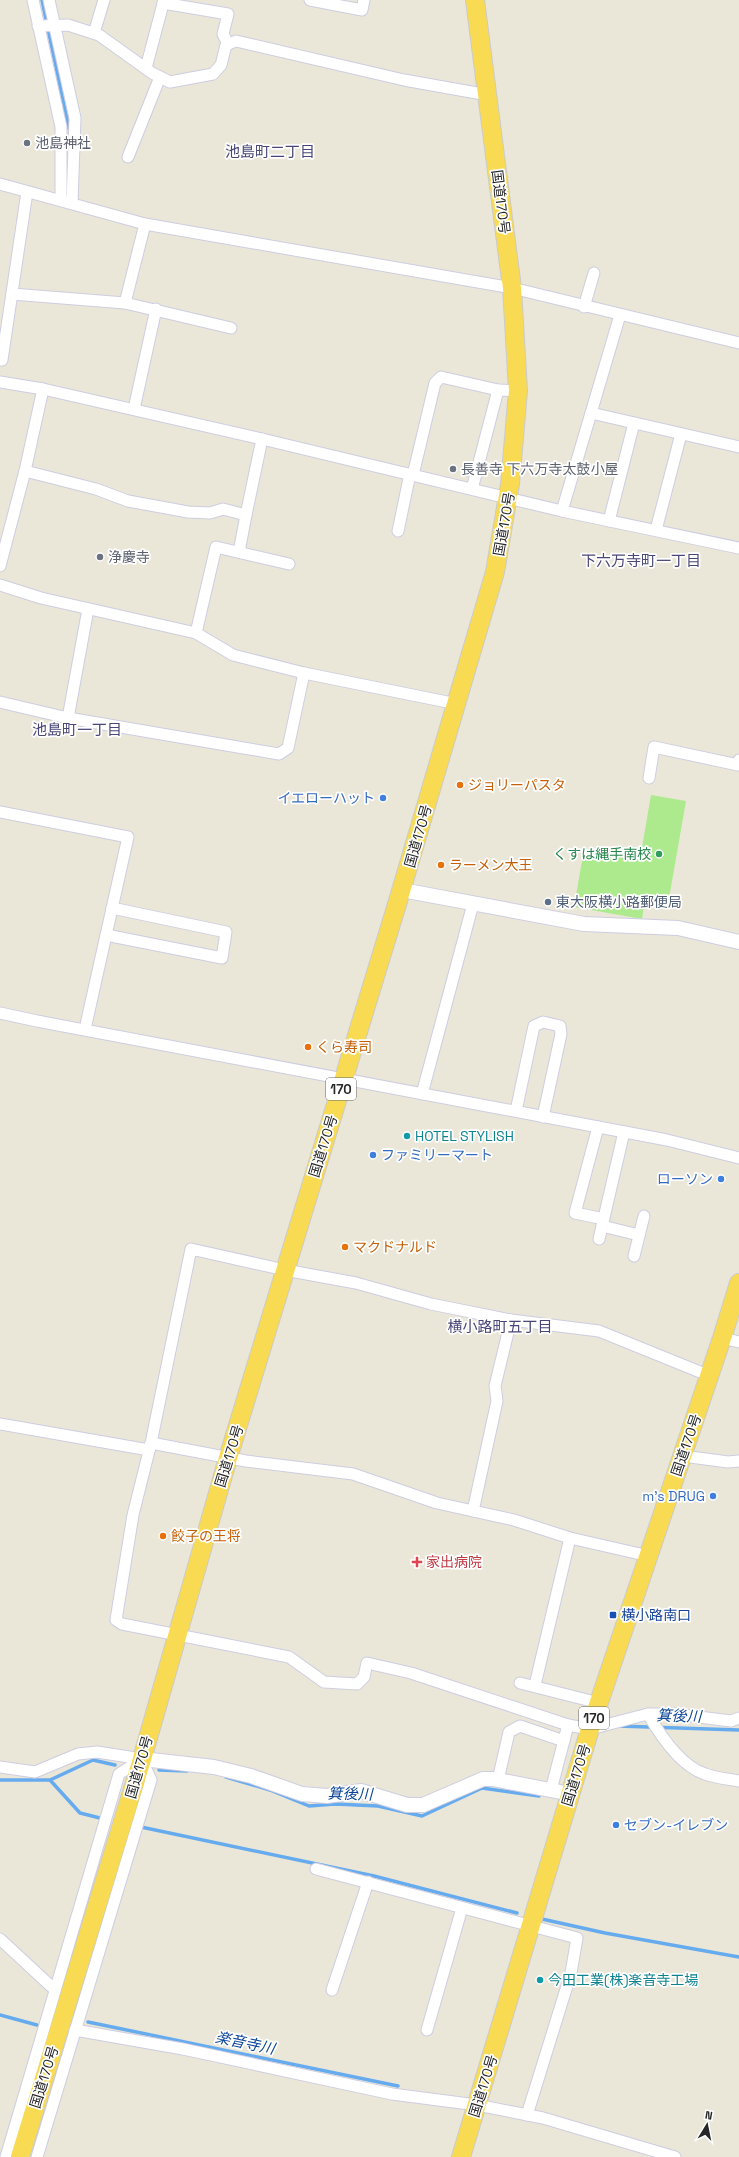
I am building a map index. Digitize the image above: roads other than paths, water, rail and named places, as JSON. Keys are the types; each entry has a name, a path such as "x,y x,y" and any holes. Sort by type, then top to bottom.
{"highway":[{"name":"国道170号","path":"20,2157 142,1759 176,1635 228,1458 402,890 495,572 509,497 518,391 512,288 475,0"},
{"name":"国道170号","path":"462,2157 590,1729 710,1376 731,1340 739,1283"}],"street":[{"path":"33,0 61,127 61,200"},
{"path":"49,0 75,118 72,203"},
{"path":"94,33 104,0"},
{"path":"310,0 362,10 364,0"},
{"path":"146,68 164,1 228,14 223,34 228,44"},
{"path":"38,26 68,25 94,33 146,68 170,82 213,74 221,65 226,45 236,41 404,80 488,95"},
{"path":"128,157 160,77"},
{"path":"0,184 144,224 512,288 584,307 739,343"},
{"path":"2,360 27,192"},
{"path":"125,303 144,224"},
{"path":"584,307 594,273"},
{"path":"12,294 125,303 156,309 232,328"},
{"path":"134,409 156,309"},
{"path":"562,511 620,315"},
{"path":"398,531 435,383 441,377 498,390 518,391"},
{"path":"0,382 43,389 134,409 509,497 562,511 739,548"},
{"path":"0,566 25,471 43,389"},
{"path":"472,489 498,390"},
{"path":"591,413 739,447"},
{"path":"609,521 634,423"},
{"path":"656,530 681,434"},
{"path":"239,552 262,439"},
{"path":"25,471 96,489 128,501 188,512 210,512 223,509 246,515"},
{"path":"196,633 216,547 289,564"},
{"path":"0,585 41,598 196,633 233,655 304,673 457,704"},
{"path":"68,718 88,609"},
{"path":"0,702 68,718 279,754 288,748 304,673"},
{"path":"649,778 654,747 739,763"},
{"path":"0,812 128,836 85,1029"},
{"path":"402,890 584,924 678,928 739,942"},
{"path":"422,1094 473,904"},
{"path":"106,935 222,958 226,932 112,908"},
{"path":"0,1013 624,1132 739,1158"},
{"path":"516,1111 534,1026 543,1022 560,1026 562,1034 542,1117"},
{"path":"598,1127 575,1213 639,1235"},
{"path":"599,1239 624,1132"},
{"path":"634,1256 644,1216"},
{"path":"710,1376 599,1331 511,1320 431,1304 356,1283 285,1270 191,1249 150,1447 133,1515 116,1620 122,1624 289,1657 324,1682 356,1684 364,1677 367,1663 404,1672 568,1725 590,1729 648,1714 675,1714 731,1721 739,1718"},
{"path":"473,1511 497,1401 495,1386 511,1320"},
{"path":"0,1424 284,1467 353,1474 437,1503 514,1520 570,1538 649,1556"},
{"path":"683,1456 728,1462 739,1461"},
{"path":"535,1685 570,1538"},
{"path":"520,1683 535,1685 599,1703"},
{"path":"648,1714 664,1741 685,1761 704,1774 739,1781"},
{"path":"551,1790 568,1725"},
{"path":"498,1780 509,1732 520,1726 564,1741"},
{"path":"0,1767 35,1772 78,1754 97,1752 142,1759 214,1767 251,1776 302,1794 326,1796 361,1791 407,1805 422,1805 483,1779 498,1780 571,1794"},
{"path":"6,2157 119,1774 142,1759"},
{"path":"37,2157 151,1780 142,1759"},
{"path":"316,1869 577,1938 570,1973 528,2115"},
{"path":"332,1990 368,1882"},
{"path":"427,2030 462,1908"},
{"path":"0,1939 55,1990"},
{"path":"75,2030 183,2050 392,2094 477,2105 528,2115 596,2133 675,2157"}],"waterway":[{"path":"42,0 69,129"},
{"name":"箕後川","path":"618,1726 739,1730"},
{"name":"箕後川","path":"0,1780 50,1780 93,1760 115,1765"},
{"name":"箕後川","path":"159,1770 187,1771"},
{"name":"箕後川","path":"226,1777 270,1790 309,1806 335,1804 378,1806 422,1816 482,1788 539,1796"},
{"path":"50,1780 80,1813 100,1818"},
{"path":"141,1827 374,1876 517,1913"},
{"path":"542,1919 605,1933 739,1957"},
{"name":"楽音寺川","path":"0,2015 37,2025"},
{"name":"楽音寺川","path":"88,2022 398,2086"}],"place":[{"name":"池島神社","path":"27,143"},
{"name":"長善寺 下六万寺太鼓小屋","path":"453,469"},
{"name":"浄慶寺","path":"100,557"},
{"name":"ジョリーパスタ","path":"460,785"},
{"name":"イエローハット","path":"383,798"},
{"name":"くすは縄手南校","path":"659,854"},
{"name":"ラーメン大王","path":"441,865"},
{"name":"東大阪横小路郵便局","path":"548,902"},
{"name":"くら寿司","path":"308,1047"},
{"name":"HOTEL STYLISH","path":"407,1136"},
{"name":"ファミリーマート","path":"373,1155"},
{"name":"ローソン","path":"721,1179"},
{"name":"マクドナルド","path":"345,1247"},
{"name":"m's DRUG","path":"713,1496"},
{"name":"餃子の王将","path":"163,1536"},
{"name":"家出病院","path":"417,1562"},
{"name":"横小路南口","path":"613,1615"},
{"name":"セブン-イレブン","path":"616,1825"},
{"name":"今田工業(株)楽音寺工場","path":"540,1980"}],"district":[{"name":"池島町二丁目","path":"270,152"},
{"name":"下六万寺町一丁目","path":"641,561"},
{"name":"池島町一丁目","path":"77,730"},
{"name":"横小路町五丁目","path":"500,1327"}]}
